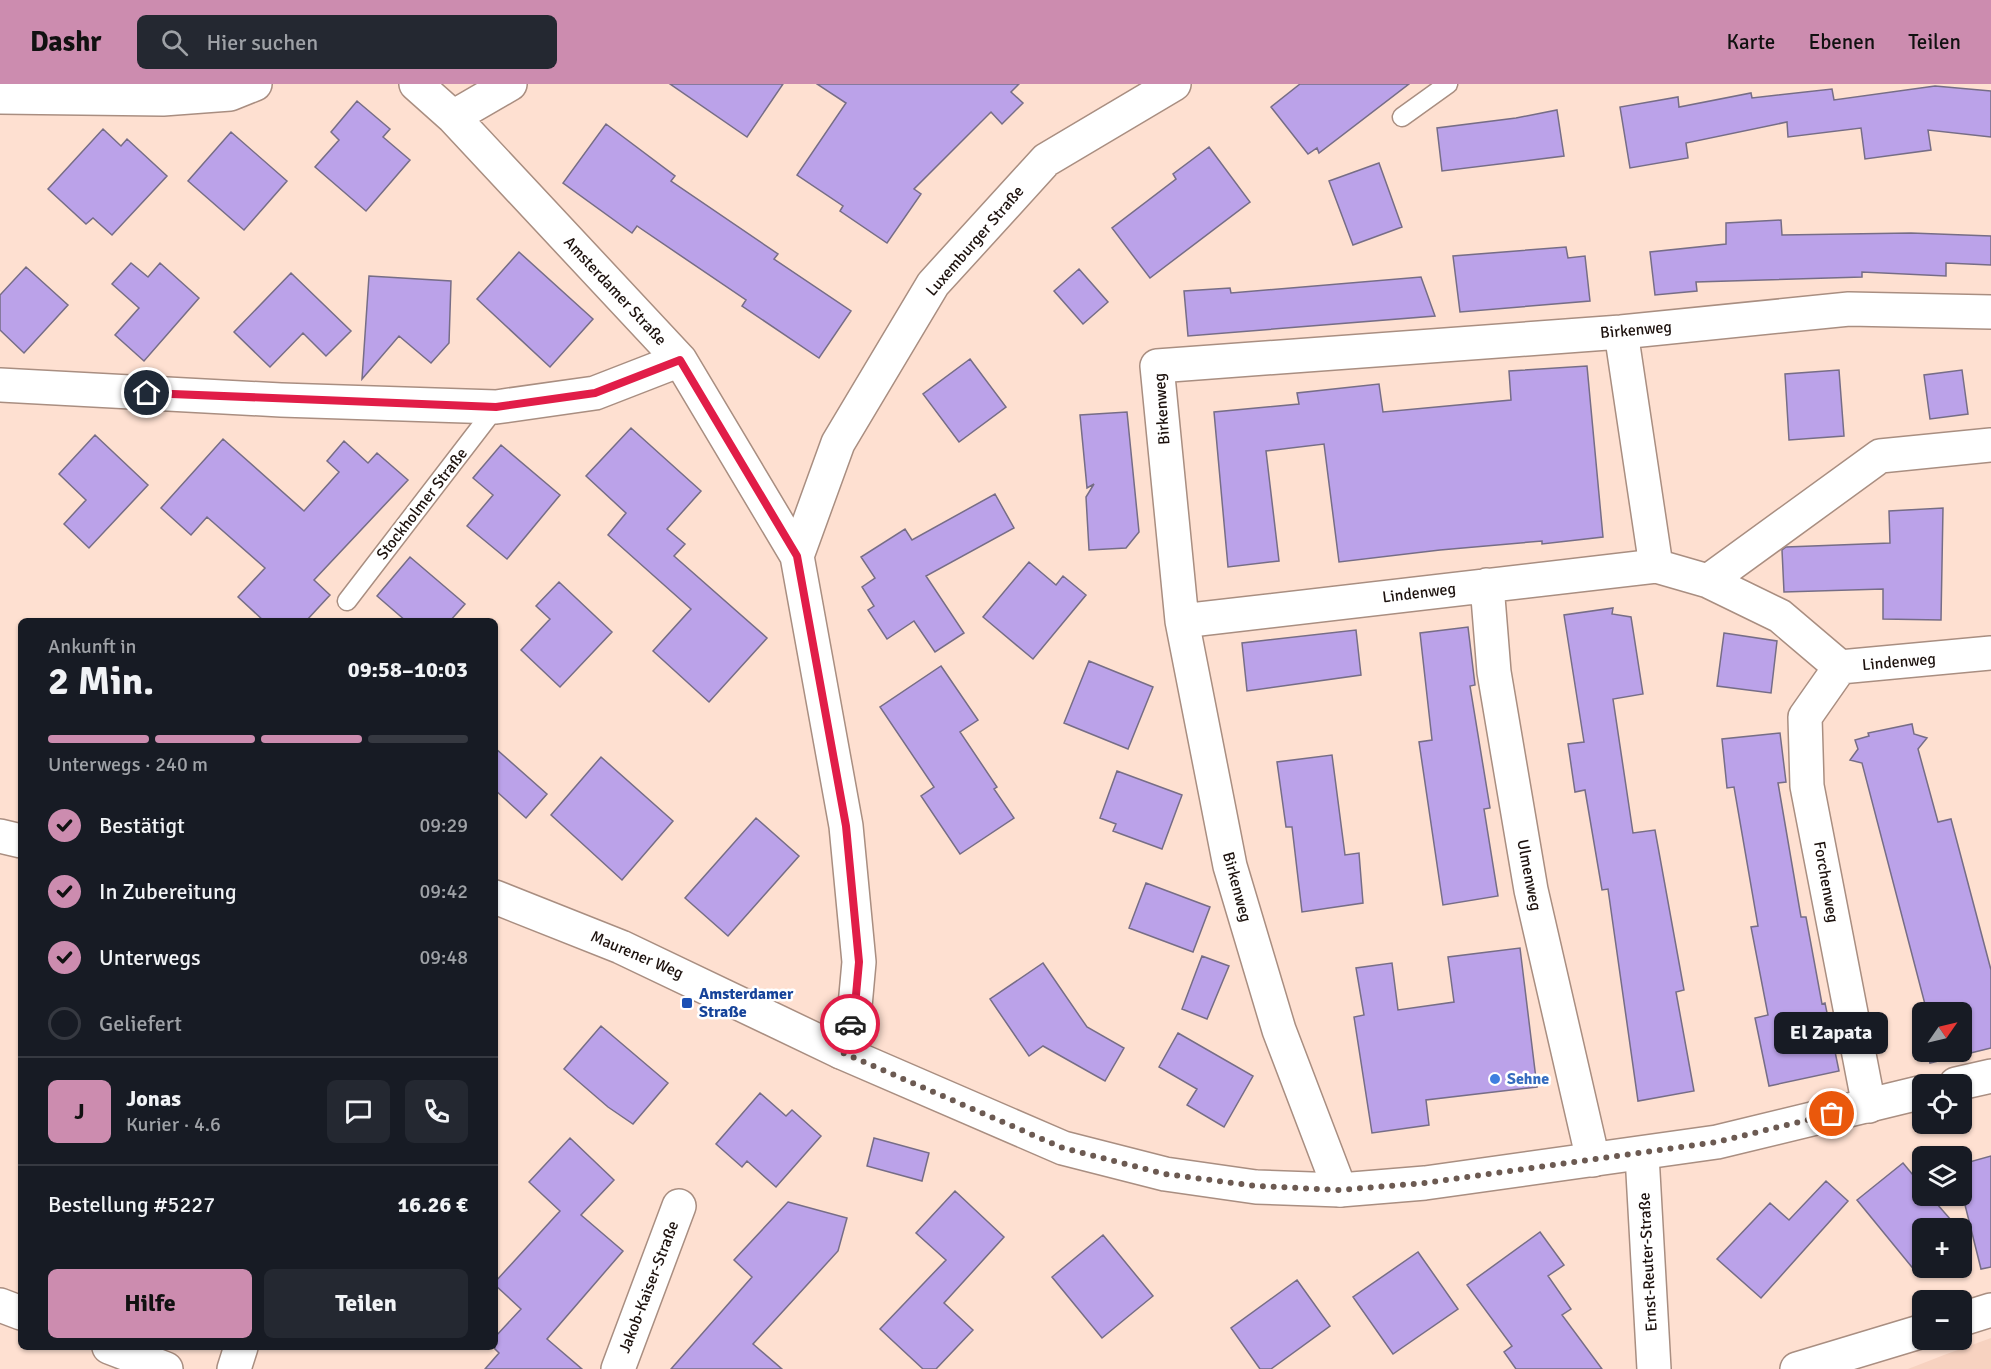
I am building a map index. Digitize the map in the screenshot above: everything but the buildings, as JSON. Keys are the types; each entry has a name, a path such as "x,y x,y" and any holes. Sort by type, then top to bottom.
{"street":[{"path":"0,97 163,99 230,94 255,84"},
{"name":"Amsterdamer Straße","path":"416,84 453,117 680,360 797,556 846,826 859,962 855,1006 841,1052"},
{"path":"453,117 510,84"},
{"name":"Luxemburger Straße","path":"797,556 838,443 933,284 1046,160 1174,84"},
{"name":"Birkenweg","path":"1340,1190 1279,1030 1230,866 1182,621 1157,366 1621,332 1849,309 1991,312"},
{"path":"1621,332 1656,566"},
{"path":"0,385 281,400 496,407 595,393 680,360"},
{"path":"1708,581 1880,456 1991,445"},
{"name":"Lindenweg","path":"1182,621 1656,566 1708,581 1780,616 1840,667 1991,653"},
{"name":"Ulmenweg","path":"1487,585 1494,672 1530,890 1593,1160"},
{"name":"Forchenweg","path":"1840,667 1805,717 1807,786 1869,1106"},
{"path":"0,836 18,840"},
{"name":"Maurener Weg","path":"498,898 651,960 841,1052 1063,1148 1165,1174 1256,1186 1340,1190 1425,1183 1642,1155 1717,1142 1912,1095"},
{"path":"1972,1080 1991,1076"},
{"name":"Ernst-Reuter-Straße","path":"1642,1155 1654,1369"},
{"name":"Jakob-Kaiser-Straße","path":"618,1369 680,1206"},
{"path":"0,1305 18,1312"},
{"path":"1972,1316 1991,1310"},
{"path":"1797,1369 1912,1333"},
{"path":"117,1350 166,1369"},
{"path":"234,1369 241,1350"}],"lane":[{"path":"1402,117 1448,84"},
{"name":"Stockholmer Straße","path":"347,601 496,407"}],"shaded area":[{"path":"1991,1338 1991,1369 1908,1369 1958,1350 1972,1350 1972,1345"}],"way so far":[{"path":"850,1024 841,1052 1063,1148 1165,1174 1256,1186 1340,1190 1425,1183 1642,1155 1717,1142 1832,1114"}],"place":[{"name":"Amsterdamer Straße","path":"687,1003"},
{"name":"Sehne","path":"1495,1079"},
{"name":"El Zapata","path":"1832,1114"}],"route":[{"path":"147,393 496,407 595,393 680,360 797,556 846,826 859,962 855,1006 850,1024"}]}
